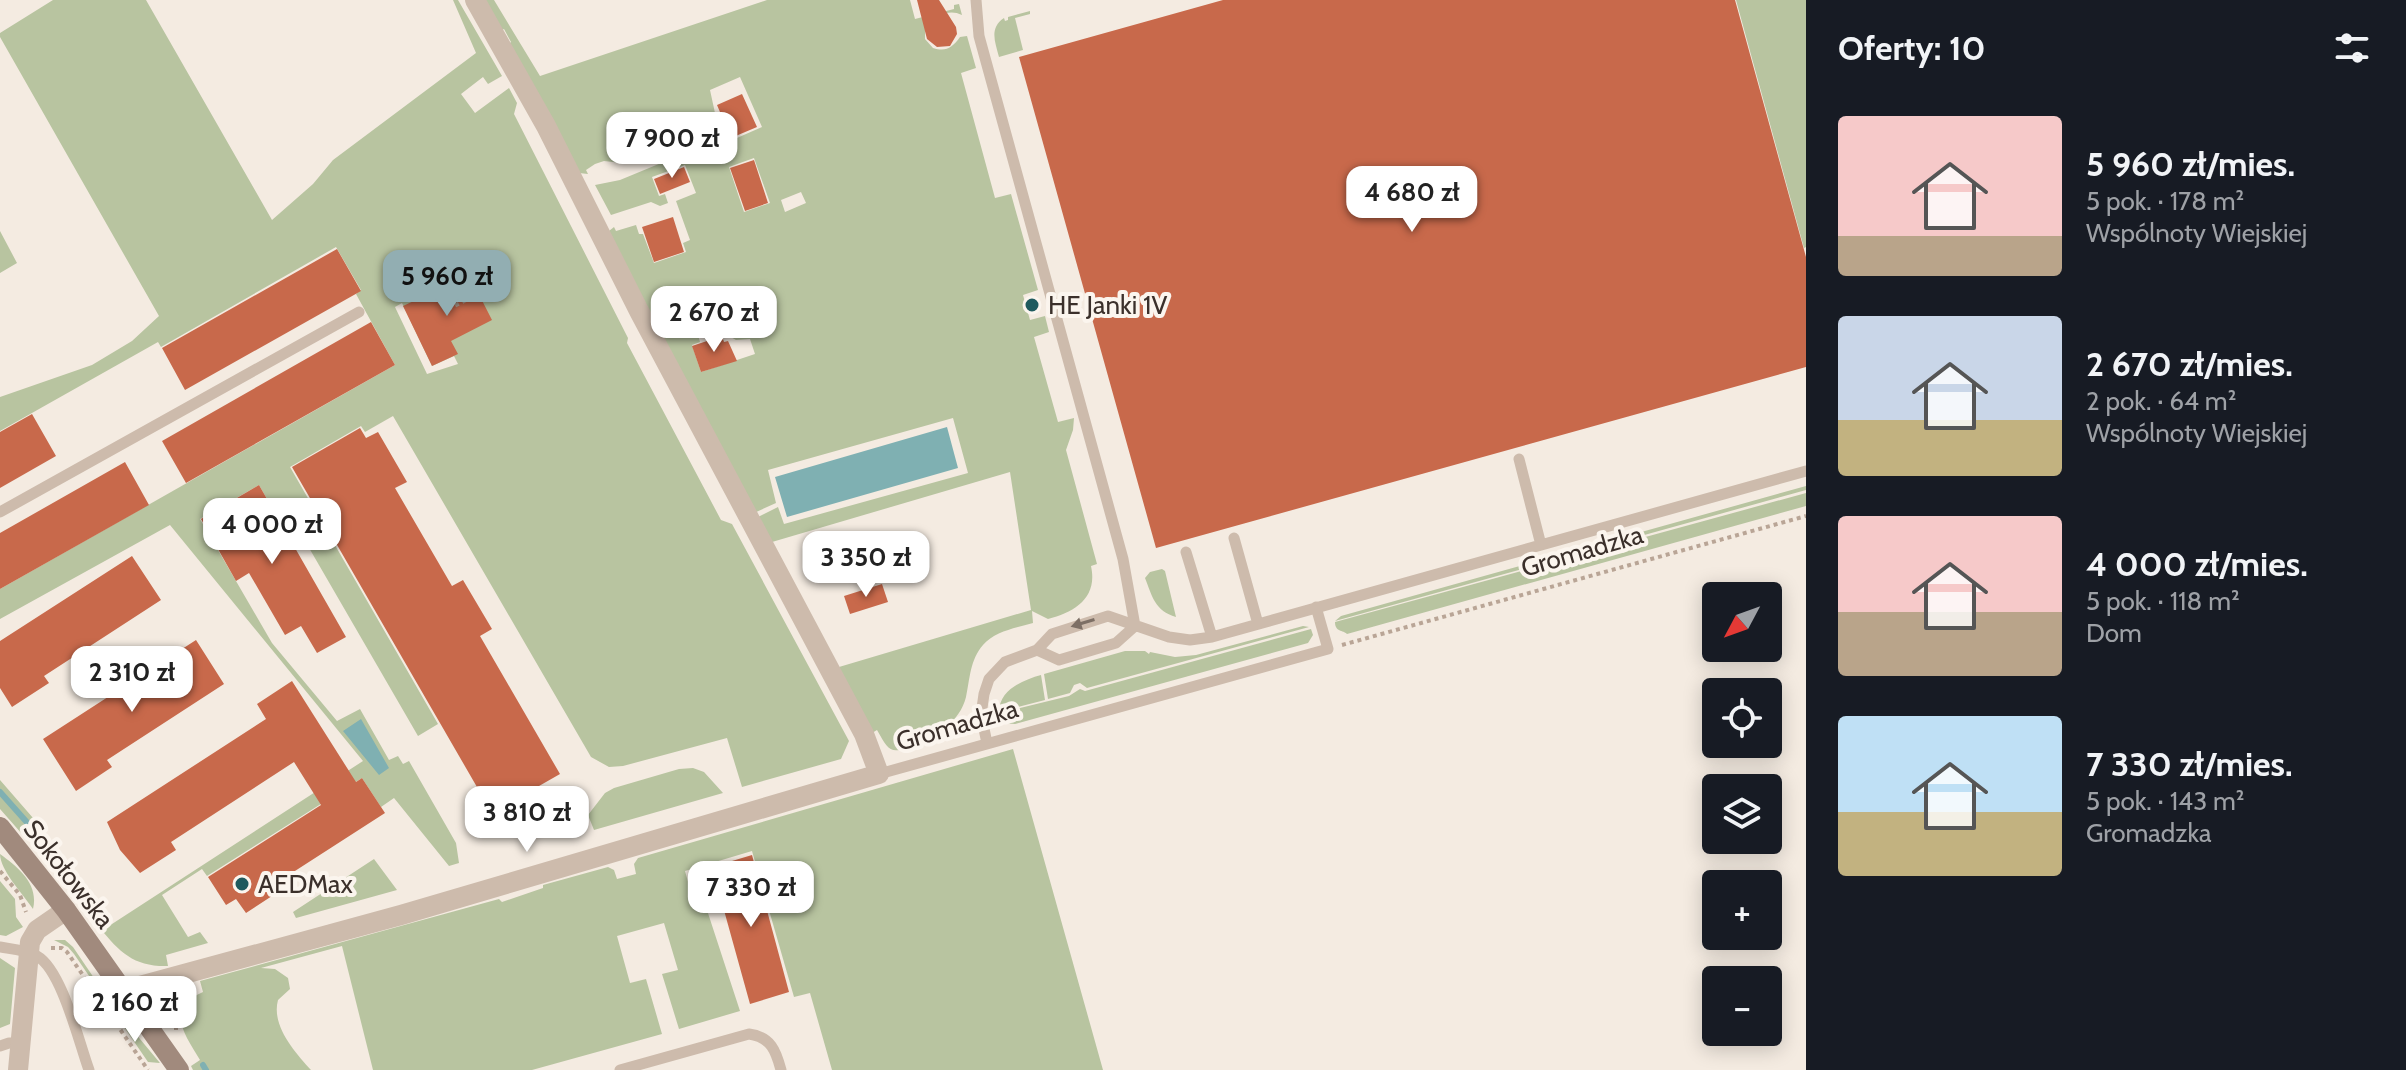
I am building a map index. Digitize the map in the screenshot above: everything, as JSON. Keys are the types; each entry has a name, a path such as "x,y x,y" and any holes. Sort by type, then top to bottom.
{"street":[{"path":"475,0 546,126 639,311 864,734 879,774"},
{"name":"Gromadzka","path":"126,994 140,986 401,915 879,774"},
{"name":"Sokołowska","path":"0,827 66,910 179,1070"},
{"path":"18,1070 10,1045 38,948 34,933 66,910"}],"lane":[{"path":"976,0 979,36 1123,559 1135,626"},
{"path":"0,512 359,312"},
{"path":"1519,459 1541,545"},
{"path":"987,743 981,715 989,679 1005,662 1037,650 1052,634 1108,616 1152,633 1180,639 1212,637 1806,471"},
{"path":"1234,538 1258,624"},
{"path":"1186,552 1212,637"},
{"path":"1316,607 1328,649"},
{"path":"1037,650 1059,660 1116,643 1135,626"},
{"name":"Gromadzka","path":"879,774 1328,649"},
{"path":"0,947 38,948 67,1004 89,1070"},
{"path":"620,1070 749,1034 760,1036 770,1043 781,1070"}],"path":[{"path":"448,309 484,291"},
{"name":"Gromadzka","path":"1328,649 1806,516"},
{"path":"0,871 20,895 28,916"},
{"path":"38,948 62,948 67,952 148,1070"},
{"path":"181,1041 176,1030 176,1011 191,991"}],"green space":[{"path":"53,0 146,0 272,220 313,184 333,160 476,53 453,0 458,0 502,76 488,84 483,77 461,94 475,113 509,88 517,103 514,114 628,338 627,343 721,520 732,524 849,741 841,759 742,787 727,738 623,766 609,767 591,757 393,416 365,432 361,426 290,467 438,724 418,736 301,534 290,539 259,485 200,519 272,643 337,721 360,709 389,760 398,756 403,764 409,761 456,843 459,863 449,866 394,798 381,807 362,778 207,876 202,869 162,895 188,937 200,932 208,943 166,955 168,966 137,961 114,945 100,928 107,917 112,924 363,761 170,525 0,619 0,589 395,365 356,294 361,290 336,247 161,347 158,342 0,431 0,397 92,365 132,341 159,316 0,33","holes":["402,303 432,366 454,356 458,364 427,374 395,307"]},
{"path":"484,0 494,0 540,76 767,0 910,0 915,19 954,9 954,5 959,4 962,15 947,13 933,19 925,25 925,39 933,48 942,50 960,37 967,36 976,68 961,73 995,198 1011,194 1038,290 1023,295 1030,320 1045,316 1049,332 1034,337 1058,422 1074,418 1066,450 1097,564 1091,566 1088,595 1075,608 1048,619 1032,611 1033,623 1000,633 983,645 973,663 963,706 953,721 939,732 906,748 891,749 877,730 872,733 839,667 1031,610 1010,472 772,542 756,518 778,507 784,524 968,473 953,418 768,470 776,503 754,513 661,338 663,334 692,326 701,332 698,335 700,342 692,345 701,372 755,354 750,339 736,340 707,329 698,323 695,307 655,320 651,318 609,231 614,227 616,231 636,225 639,234 643,234 654,263 686,252 683,243 690,240 676,201 696,193 685,165 652,177 659,196 665,194 668,203 660,206 651,202 611,215 595,185 620,180 712,142 730,141 762,127 740,77 710,90 715,113 712,124 622,163 604,161 586,170 588,174 579,173 508,45 511,42 504,29 500,31","holes":["754,158 770,203 744,212 729,167","801,192 806,203 785,212 781,200"]},
{"path":"1736,0 1806,0 1804,248"},
{"path":"1030,11 1030,14 1015,18 1023,50 999,57 994,36 996,26 1004,18 1005,21 1008,17"},
{"path":"0,231 17,263 0,273"},
{"path":"1806,486 1806,490 1335,621 1341,616"},
{"path":"1806,493 1806,506 1347,634 1335,625 1335,622"},
{"path":"1162,569 1176,617 1159,607 1145,578 1150,572"},
{"path":"1303,626 1309,627 1087,688 1080,683 1074,685 1070,693 1048,699 1044,674 1125,651 1175,657 1196,655"},
{"path":"1311,629 1313,635 1308,643 1015,724 1003,723 996,714 1069,696 1080,689 1085,691"},
{"path":"1041,675 1045,700 999,712 1008,692 1020,683"},
{"path":"1013,749 1103,1070 832,1070 810,993 794,997 752,851 685,871 696,910 706,907 740,1011 679,1029 662,974 678,970 664,923 617,936 630,983 646,979 662,1034 532,1070 373,1070 342,946 261,968 275,969 288,978 290,989 278,1000 278,1019 286,1038 311,1070 193,1070 191,1066 200,1060 184,1032 181,1014 191,998 203,992 200,981 499,899 502,902 543,888 543,885 608,867 614,870 617,879 636,874 634,864 638,858"},
{"path":"693,768 704,772 723,793 594,830 588,815 605,793 679,769"},
{"path":"0,780 40,826 22,834 0,809"},
{"path":"0,854 26,877 33,892 33,909 8,874"},
{"path":"374,859 397,890 296,918 293,912"},
{"path":"63,861 91,897 78,900 58,877"},
{"path":"0,881 15,899 16,917 23,927 6,936 0,935"},
{"path":"54,940 65,940 73,947 115,1009 160,1063 148,1062 74,954"},
{"path":"0,958 15,968 10,1024 0,1028"}],"water":[{"path":"947,427 958,468 787,517 775,477"},
{"path":"361,719 389,768 379,775 343,731"}],"building":[{"path":"917,0 939,0 956,27 957,34 950,46 937,47 927,39"},
{"path":"1223,0 1735,0 1806,257 1806,367 1156,548 1019,57"},
{"path":"742,94 757,127 731,138 717,105"},
{"path":"754,160 768,203 745,211 730,168"},
{"path":"684,167 690,182 660,194 654,179"},
{"path":"673,217 684,252 654,262 642,227"},
{"path":"337,249 361,291 185,390 162,348"},
{"path":"469,275 492,320 451,341 458,354 432,366 403,306"},
{"path":"371,322 395,365 186,483 162,441"},
{"path":"722,336 724,342 728,341 737,361 701,372 692,346"},
{"path":"32,414 56,456 0,488 0,432"},
{"path":"360,428 366,438 378,432 407,482 395,488 452,586 463,580 492,629 480,636 560,774 492,813 292,467"},
{"path":"125,462 149,505 0,589 0,533"},
{"path":"259,485 346,637 317,653 301,626 285,635 249,573 236,581 201,519"},
{"path":"132,556 161,600 44,676 49,683 12,707 0,688 0,641"},
{"path":"882,584 888,602 850,614 844,596"},
{"path":"196,640 224,684 107,760 112,767 76,791 43,739"},
{"path":"292,681 356,782 362,778 385,813 267,889 272,896 246,913 236,899 226,905 208,877 321,805 294,762 171,842 176,850 140,873 120,850 107,822 266,719 257,704"},
{"path":"752,855 789,992 750,1004 712,867"}],"waterway":[{"path":"0,792 32,828"},
{"path":"64,868 85,896"},
{"path":"203,1065 206,1070"}],"place":[{"name":"HE Janki 1V","path":"1032,305"},
{"name":"AEDMax","path":"242,884"}]}
